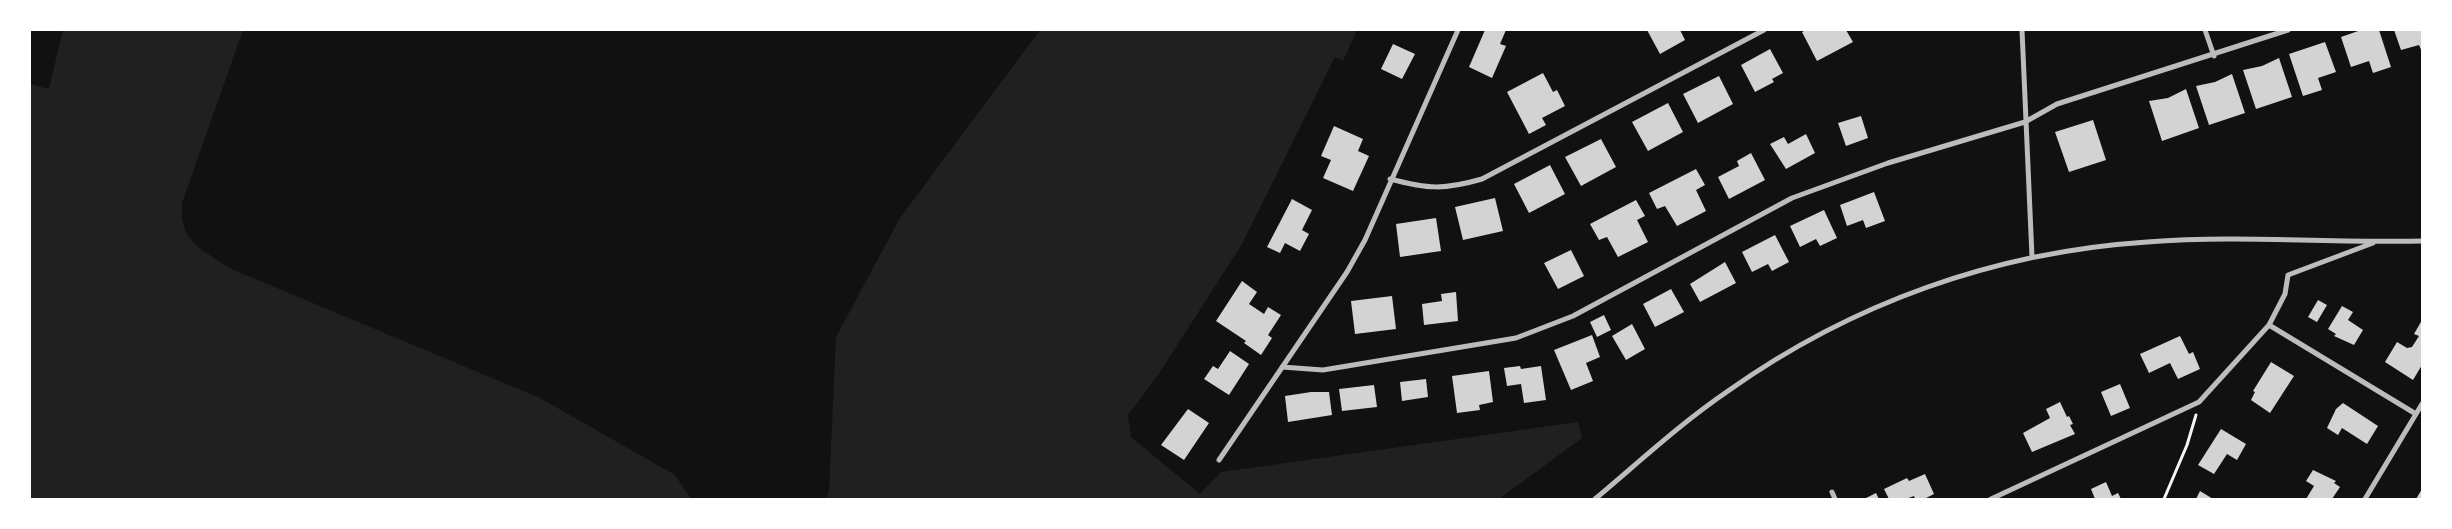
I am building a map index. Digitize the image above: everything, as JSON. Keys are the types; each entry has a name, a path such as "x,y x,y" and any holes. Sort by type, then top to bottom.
{"street":[{"path":"1219,460 1347,272 1365,240 1390,179 1458,30"},
{"path":"1390,179 1423,188 1454,187 1482,179 1764,30"},
{"path":"2022,30 2032,257"},
{"path":"2206,30 2214,56"},
{"path":"1282,367 1323,370 1516,338 1572,316 1792,198 1888,163 2025,122 2057,104 2214,56 2288,30"},
{"path":"1595,499 1706,406 1756,371 1814,336 1878,305 1920,288 1955,277 2032,257 2115,244 2175,240 2422,241"},
{"path":"1991,499 2199,402 2269,325 2286,294 2288,275 2376,242"},
{"path":"2269,325 2416,414"},
{"path":"2365,499 2422,404"},
{"path":"1832,492 1835,499"}],"path":[{"path":"2164,499 2187,445 2199,402"}],"shaded area":[{"path":"63,30 243,30 182,203 184,226 193,242 229,268 540,398 675,475 691,499 30,499 30,84 49,89"},
{"path":"1040,30 1357,30 1343,61 1335,57 1242,244 1160,372 1128,415 1131,437 1200,494 1221,472 1578,422 1582,438 1499,499 826,499 829,492 836,337 900,218"}],"building":[{"path":"1485,30 1506,30 1500,44 1506,46 1492,78 1469,67"},
{"path":"1647,30 1680,30 1685,40 1660,54"},
{"path":"1806,30 1846,30 1853,42 1817,61 1802,32"},
{"path":"2361,30 2379,30 2391,67 2373,73 2369,61 2351,67 2341,37"},
{"path":"2394,30 2422,30 2422,52 2419,45 2401,50"},
{"path":"2325,42 2336,72 2318,78 2322,90 2303,96 2289,54"},
{"path":"1393,44 1415,54 1402,79 1381,69"},
{"path":"1770,49 1783,73 1772,79 1774,82 1755,92 1741,65"},
{"path":"2279,58 2292,97 2256,109 2243,70 2262,66"},
{"path":"1543,73 1553,92 1557,90 1565,106 1542,118 1546,125 1529,134 1507,92"},
{"path":"2232,74 2245,113 2209,125 2196,86 2215,82"},
{"path":"1719,76 1733,104 1698,123 1683,94"},
{"path":"2186,89 2199,128 2162,141 2149,101 2168,98"},
{"path":"1668,103 1683,132 1648,151 1632,122"},
{"path":"1861,116 1868,138 1846,146 1838,123"},
{"path":"2093,120 2106,160 2069,172 2055,132"},
{"path":"1334,126 1363,139 1358,151 1369,156 1353,191 1323,178 1331,160 1321,156"},
{"path":"1806,134 1815,153 1786,169 1770,144 1784,137 1788,144"},
{"path":"1601,139 1616,167 1581,186 1565,157"},
{"path":"1751,153 1765,180 1729,199 1718,177 1739,166 1737,161"},
{"path":"1550,165 1565,194 1529,213 1514,184"},
{"path":"1696,169 1705,185 1696,190 1706,211 1677,226 1665,206 1657,209 1649,193"},
{"path":"1874,192 1885,221 1866,228 1863,220 1847,226 1840,205"},
{"path":"1495,198 1503,231 1463,240 1455,207"},
{"path":"1292,199 1312,210 1302,230 1309,234 1300,251 1285,243 1280,253 1267,247"},
{"path":"1636,200 1645,216 1637,220 1648,242 1618,257 1607,237 1599,240 1590,224"},
{"path":"1824,210 1837,238 1820,246 1816,239 1800,247 1790,226"},
{"path":"1436,218 1441,251 1400,257 1396,224"},
{"path":"1775,235 1789,262 1772,271 1768,264 1752,272 1742,252"},
{"path":"1571,250 1584,276 1558,289 1544,263"},
{"path":"1725,262 1736,283 1700,302 1690,284"},
{"path":"1242,281 1257,292 1249,304 1264,314 1268,307 1281,315 1268,335 1272,338 1261,355 1244,343 1246,341 1216,321"},
{"path":"1671,289 1684,312 1655,327 1643,304"},
{"path":"1456,292 1458,321 1424,325 1422,304 1442,301 1441,294"},
{"path":"1392,296 1396,329 1355,334 1351,301"},
{"path":"2318,300 2327,305 2317,322 2308,317"},
{"path":"2342,306 2353,312 2348,320 2363,330 2354,345 2334,336 2336,334 2328,329"},
{"path":"1604,315 1611,330 1597,337 1590,322"},
{"path":"2422,320 2422,365 2413,380 2385,362 2397,342 2407,348 2412,347 2419,336 2414,334"},
{"path":"1632,324 1645,349 1626,360 1612,336"},
{"path":"1592,335 1600,357 1586,363 1593,381 1571,390 1554,350"},
{"path":"2180,336 2189,354 2193,352 2200,369 2178,379 2170,363 2149,373 2140,354"},
{"path":"1230,351 1249,364 1229,395 1204,379 1213,366 1218,369"},
{"path":"2271,362 2294,376 2270,413 2251,400 2255,392 2253,391"},
{"path":"1520,366 1521,369 1541,366 1546,400 1524,403 1521,384 1507,386 1504,368"},
{"path":"1489,371 1493,402 1479,405 1480,410 1457,413 1452,376"},
{"path":"1426,379 1428,397 1402,401 1400,382"},
{"path":"2120,384 2130,408 2111,416 2101,392"},
{"path":"1374,385 1377,407 1342,411 1339,389"},
{"path":"1311,392 1329,392 1332,415 1288,422 1285,396"},
{"path":"2060,402 2067,417 2069,416 2073,424 2070,425 2075,434 2032,452 2023,433 2050,418 2046,409"},
{"path":"2343,403 2378,426 2367,444 2342,428 2338,435 2327,428 2336,409"},
{"path":"1188,409 1209,423 1184,460 1161,445"},
{"path":"2221,429 2246,444 2237,460 2227,454 2214,474 2198,465"},
{"path":"2313,470 2336,481 2334,483 2340,487 2332,499 2306,499 2314,486 2306,481"},
{"path":"1925,474 1934,494 1924,499 1915,499 1914,496 1906,499 1889,499 1884,489 1907,478 1909,481"},
{"path":"2106,482 2112,496 2118,493 2121,499 2095,499 2091,489"},
{"path":"2422,489 2422,499 2416,499"},
{"path":"2200,491 2213,499 2196,499"},
{"path":"1876,493 1879,499 1864,499"}]}
